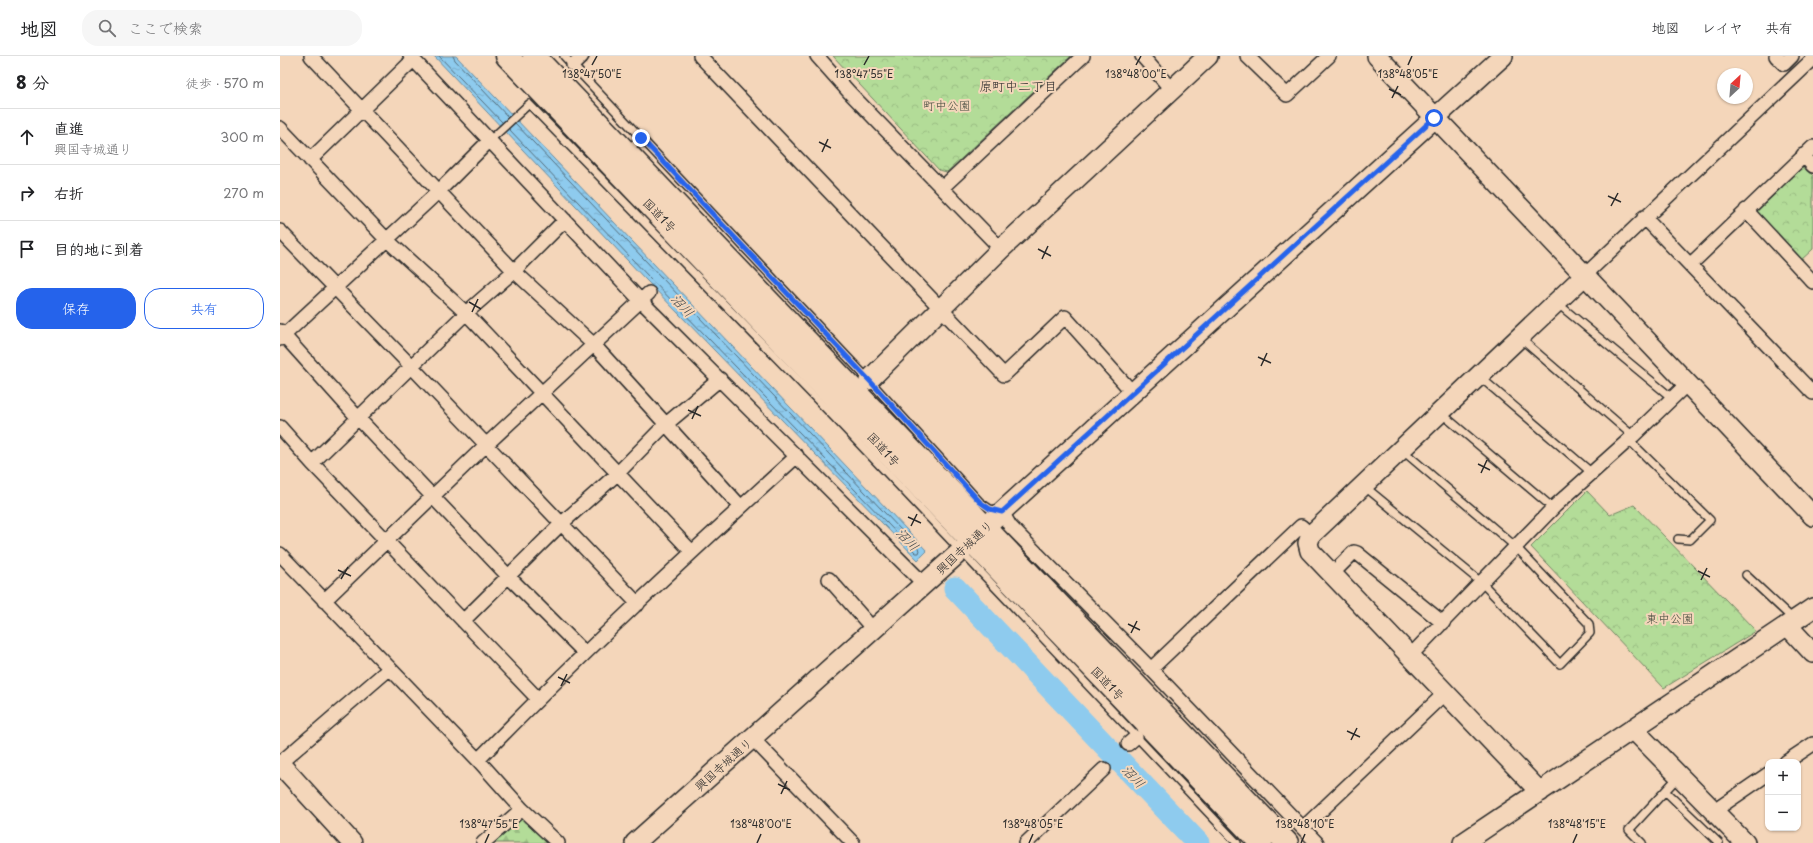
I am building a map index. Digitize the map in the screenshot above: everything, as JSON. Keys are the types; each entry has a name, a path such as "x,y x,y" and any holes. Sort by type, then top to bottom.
{"highway":[{"name":"国道1号","path":"507,56 844,406 1261,843"},
{"name":"国道1号","path":"534,56 972,540 1287,843"}],"street":[{"path":"311,56 514,271 594,345 741,507"},
{"path":"700,56 1004,375 1065,317 1133,393"},
{"path":"817,56 849,92 943,187 1001,249"},
{"path":"943,187 1083,56"},
{"path":"1142,56 1171,89"},
{"path":"869,380 1001,249 1208,56"},
{"path":"1247,56 1287,95 1329,56"},
{"path":"1377,56 1434,118 1813,516"},
{"name":"興国寺城通り","path":"635,843 924,584 1503,56"},
{"path":"1776,56 1784,64 1792,56"},
{"path":"310,160 362,110 412,58 492,137 565,220 645,297 720,379 924,584"},
{"path":"1540,792 1310,551 1308,543 1311,536 1813,59"},
{"path":"280,128 386,239 466,313 616,474 692,552"},
{"path":"492,137 439,191 281,335 509,577 585,653"},
{"path":"1690,265 1808,151 1813,166"},
{"path":"1746,210 1813,282"},
{"path":"1644,218 1813,393"},
{"path":"312,463 466,313 514,271 565,220"},
{"path":"280,231 638,604"},
{"path":"324,601 486,445 645,297"},
{"path":"463,621 561,524 616,474 665,425 720,379"},
{"path":"1410,656 1553,508 1631,438 1687,384"},
{"path":"280,427 312,463 538,699"},
{"path":"478,760 585,653 797,456"},
{"path":"1002,512 1010,526 1151,669 1317,843"},
{"path":"1151,669 1301,526 1311,536"},
{"path":"1332,574 1354,552 1357,553 1443,623"},
{"path":"280,554 478,760 522,809 558,843"},
{"path":"829,579 873,629"},
{"path":"1463,843 1634,730 1813,608"},
{"path":"1792,623 1813,653"},
{"path":"352,843 280,764 389,669"},
{"path":"1302,828 1445,693"},
{"path":"1634,730 1745,843"},
{"path":"752,738 853,843"},
{"path":"1790,759 1813,744"},
{"path":"1026,843 1104,769"},
{"path":"1714,811 1765,776"},
{"path":"483,843 522,809"}],"lane":[{"path":"573,59 641,138 869,380 980,502 990,509 1002,512"},
{"path":"492,137 529,104 835,418 972,540 1132,740 1237,843"},
{"path":"634,144 641,138"},
{"path":"599,176 606,170"},
{"path":"1557,303 1672,398"},
{"path":"1520,338 1631,438 1710,520 1690,540 1678,539"},
{"path":"1479,376 1592,473"},
{"path":"1440,413 1553,508"},
{"path":"1364,486 1482,583 1560,664 1590,632 1589,624 1516,547 1402,450"},
{"path":"1746,575 1792,623"},
{"path":"1642,843 1630,830 1679,776"},
{"path":"1665,790 1719,843"}],"green space":[{"name":"町中公園","path":"833,56 1071,56 947,172 939,170"},
{"path":"1806,168 1813,176 1813,249 1799,262 1754,214 1756,204 1794,169"},
{"name":"東中公園","path":"1587,491 1610,515 1634,505 1756,631 1664,688 1531,547"},
{"path":"521,815 550,843 484,843"}],"water":[{"path":"434,56 456,56 927,551 918,560 646,280"}],"waterway":[{"name":"沼川","path":"955,588 1198,843"}],"district":[{"name":"原町中二丁目","path":"1018,85"}],"route":[{"path":"641,138 869,380 980,502 990,509 1002,512 1434,118"}]}
